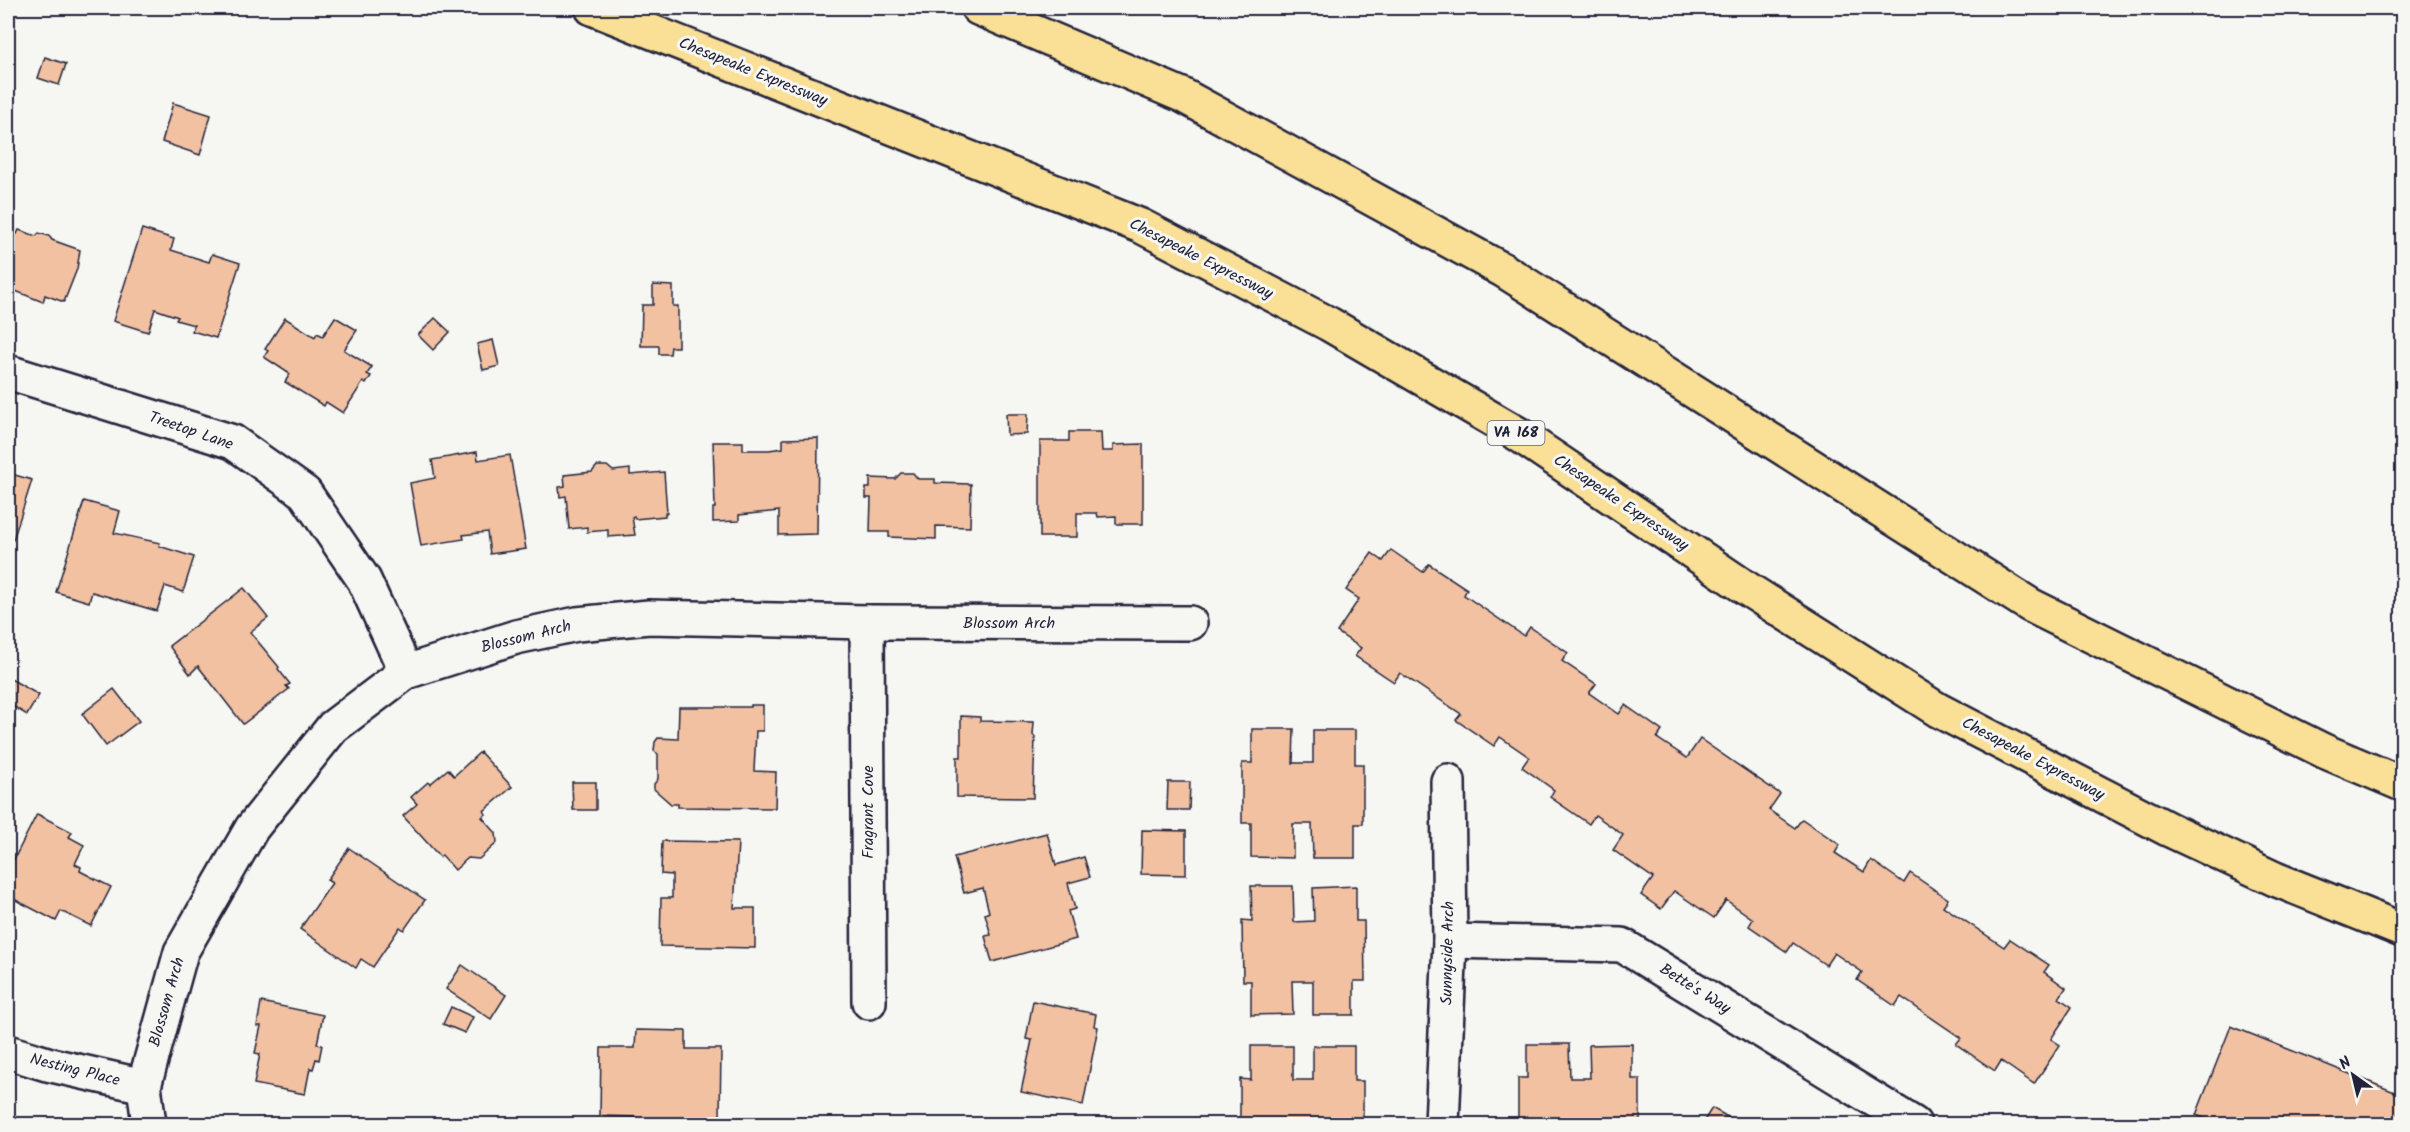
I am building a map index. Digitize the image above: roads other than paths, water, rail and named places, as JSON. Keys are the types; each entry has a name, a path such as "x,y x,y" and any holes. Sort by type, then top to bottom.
{"highway":[{"name":"Chesapeake Expressway","path":"592,8 1141,226 1329,324 1518,434 1752,592 1938,710 2168,829 2275,879 2403,930"},
{"path":"978,8 1193,100 1503,270 2030,605 2324,751 2403,784"}],"street":[{"name":"Treetop Lane","path":"8,372 233,442 305,493 364,580 406,672"},
{"name":"Blossom Arch","path":"149,1125 144,1086 181,951 252,828 333,727 406,672 516,636 577,624 649,617 867,622 1190,623"},
{"name":"Fragrant Cove","path":"867,622 869,1002"},
{"name":"Sunnyside Arch","path":"1442,1125 1450,941 1448,781"},
{"name":"Bette's Way","path":"1450,941 1622,945 1914,1125"},
{"name":"Nesting Place","path":"8,1052 47,1064 144,1086"}]}
